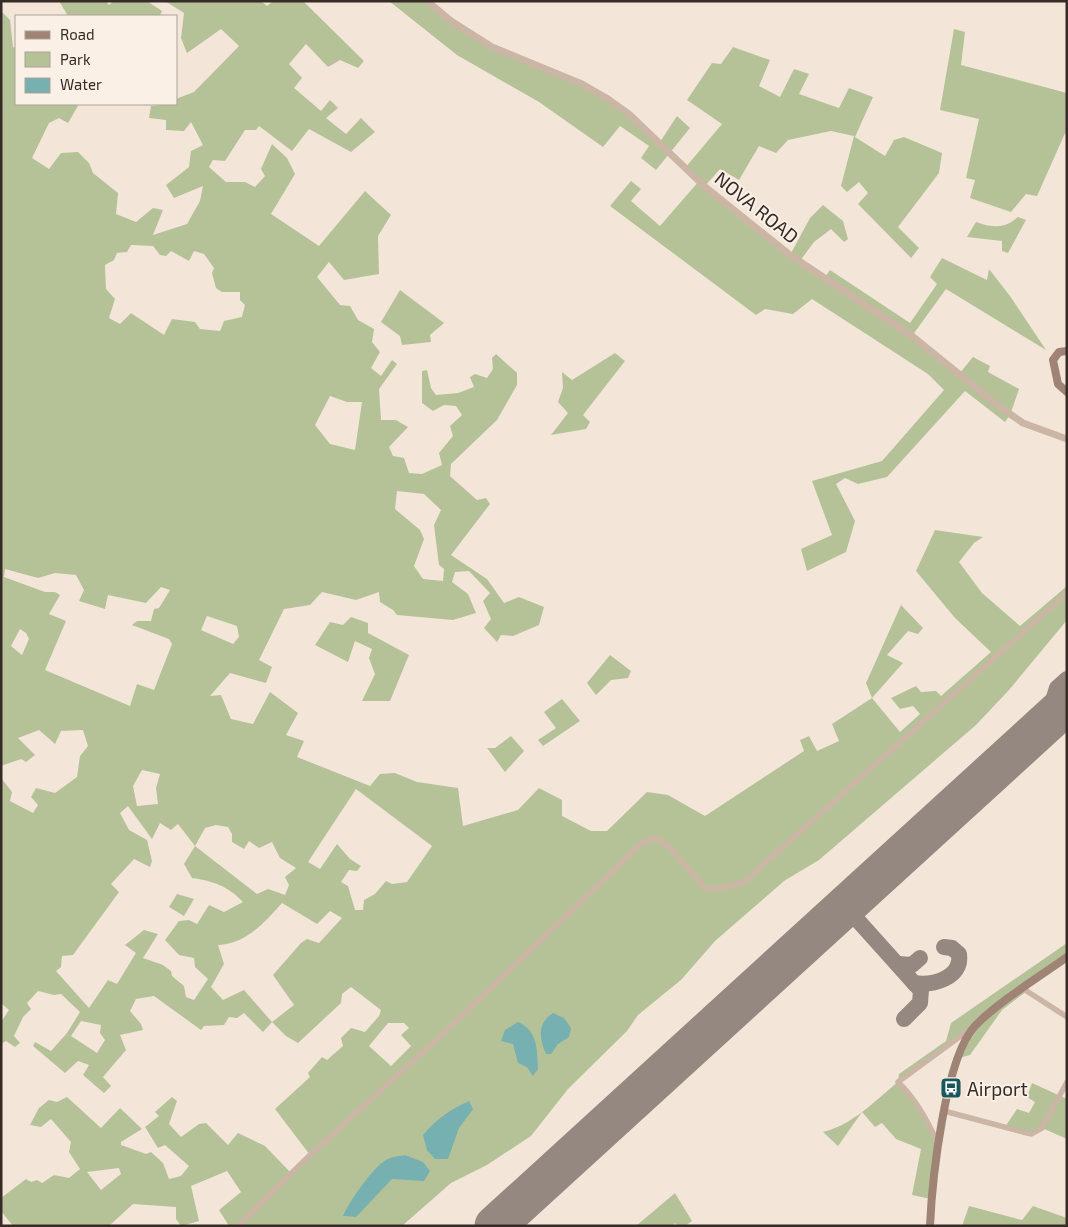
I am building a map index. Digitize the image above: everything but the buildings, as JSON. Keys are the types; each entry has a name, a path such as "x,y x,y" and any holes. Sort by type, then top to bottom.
{"main road":[{"path":"1067,351 1059,352 1053,360 1058,384 1067,392"},
{"path":"930,1226 938,1144 944,1110 959,1058 974,1026 1022,988 1067,957"}],"street":[{"name":"NOVA ROAD","path":"427,1 451,21 492,47 582,84 608,99 634,119 704,186 790,255 912,336 1023,424 1067,439"},
{"path":"1067,119 1067,131"},
{"path":"238,1226 317,1149 445,1032 642,842 656,838 670,848 705,888 719,889 744,882 1067,593"},
{"path":"1022,988 1067,1017"},
{"path":"938,1144 929,1123 908,1092 898,1082 974,1026"},
{"path":"944,1110 1030,1134 1042,1128 1067,1082"}],"green space":[{"path":"59,1 106,1 109,5 114,1 147,1 162,11 160,15 67,15"},
{"path":"165,1 261,1 267,6 273,1 303,1 364,61 358,68 340,60 328,67 306,44 289,64 302,78 294,88 321,111 330,100 338,108 326,118 346,134 361,118 375,132 351,152 309,129 292,151 259,126 256,130 245,130 225,161 213,160 209,167 226,182 245,182 255,187 265,176 261,169 272,144 287,158 295,174 271,214 319,246 365,191 391,215 378,236 379,274 344,280 329,262 317,277 340,305 350,306 358,320 374,329 372,342 380,352 371,368 381,376 392,360 397,364 379,389 381,420 396,420 408,427 389,447 393,456 404,458 409,473 422,474 442,465 439,453 453,436 450,426 462,415 456,406 444,405 433,411 422,403 422,371 427,370 431,388 436,395 458,393 474,387 470,377 475,374 487,378 493,369 492,358 496,354 517,373 517,385 497,420 451,464 450,476 477,500 486,498 490,504 451,555 487,579 504,603 519,597 544,607 539,625 513,636 501,635 497,642 484,628 491,619 483,601 490,593 469,571 455,572 452,582 468,594 476,613 453,620 397,615 393,610 380,602 379,592 356,600 322,592 310,605 284,609 259,660 272,667 266,683 230,673 210,696 221,695 231,719 253,724 270,692 298,713 286,735 304,741 297,757 370,786 380,774 395,773 417,782 458,788 463,826 518,810 539,788 562,800 562,816 591,831 607,831 647,792 668,795 705,816 804,751 800,740 809,736 817,751 839,741 832,724 872,698 900,732 920,714 913,706 900,709 891,698 916,686 921,692 936,691 941,696 991,652 955,618 916,571 935,530 983,537 974,543 959,562 982,593 1020,626 1067,586 1067,620 1009,690 976,725 819,860 784,881 715,941 681,980 638,1015 627,1031 568,1089 531,1136 487,1165 451,1183 402,1226 229,1226 219,1210 241,1192 227,1171 191,1186 199,1221 181,1226 176,1219 176,1207 133,1204 109,1226 13,1226 1,1211 1,1198 26,1179 31,1182 37,1180 42,1183 54,1175 69,1178 80,1169 69,1152 71,1142 51,1119 41,1127 30,1125 39,1108 49,1100 57,1102 67,1097 101,1128 120,1108 142,1129 121,1142 121,1145 146,1154 151,1152 163,1163 169,1179 181,1176 189,1166 165,1145 158,1148 145,1127 159,1116 155,1112 172,1097 177,1101 169,1124 181,1137 199,1124 206,1123 228,1145 238,1133 265,1146 291,1173 310,1155 275,1109 310,1077 308,1073 322,1057 327,1060 343,1046 341,1038 351,1028 365,1032 379,1016 381,1010 351,987 342,994 341,1003 298,1043 286,1036 272,1022 263,1032 244,1013 237,1018 229,1017 224,1025 204,1026 201,1030 154,996 136,999 130,1011 141,1024 143,1030 120,1035 126,1050 103,1077 111,1086 104,1093 83,1075 89,1065 78,1061 65,1073 33,1046 35,1042 51,1051 67,1033 80,1012 61,994 54,995 38,991 27,1003 31,1009 23,1017 14,1036 20,1043 15,1047 6,1041 1,1044 1,1022 9,1010 1,1003 1,778 12,792 10,801 33,813 38,805 31,797 36,788 55,793 77,777 80,756 88,746 83,730 61,731 55,744 39,730 18,738 35,755 26,762 21,759 1,766 1,11 10,20 13,47 15,48 15,105 78,106 68,123 59,118 49,123 32,158 49,169 61,153 78,152 89,163 93,173 118,193 116,214 136,222 153,208 163,210 153,235 187,224 200,201 203,186 174,198 166,185 189,167 191,151 203,145 191,122 184,131 166,130 166,120 149,118 151,106 178,105 178,98 194,92 239,46 221,29 187,53 181,38 184,13","holes":["131,245 153,246 160,255 166,256 171,251 189,261 194,251 204,254 214,268 212,273 216,288 222,292 240,292 240,300 245,305 242,317 224,321 220,331 200,329 195,322 172,319 164,335 131,313 120,324 109,318 115,299 106,289 105,265 114,260 117,253 127,252","330,396 347,402 362,402 355,450 330,444 315,425","397,491 424,494 441,510 434,525 439,565 444,569 443,581 423,579 414,566 424,539 420,530 395,509","5,569 38,578 55,573 76,575 84,590 79,601 105,609 108,595 146,603 161,587 170,590 159,608 154,609 151,621 137,621 132,625 169,639 172,644 154,690 137,684 130,706 45,670 66,621 49,614 60,595 55,592 45,592 4,577","207,616 237,626 239,637 233,644 201,630","20,629 26,633 29,639 22,655 11,646","142,770 160,774 156,788 158,804 137,806 133,786","356,789 432,846 407,882 392,884 386,881 375,894 364,900 363,910 355,910 348,886 341,882 349,870 357,871 361,866 350,859 337,844 320,869 308,862","128,806 152,839 160,823 171,830 178,824 195,846 184,864 192,878 220,885 232,892 243,902 224,912 209,905 197,924 189,920 179,921 165,940 179,955 194,958 195,967 208,979 194,1000 186,997 184,986 172,976 171,971 163,965 143,958 158,934 144,930 125,945 136,953 117,984 108,980 89,1008 56,971 61,967 62,956 73,955 119,892 111,884 134,859 150,867 152,861 147,840 129,830 120,813","216,825 228,827 232,834 232,842 244,849 249,841 259,848 272,842 280,858 296,868 285,877 289,885 285,895 268,889 257,894 195,846 205,828","282,903 317,924 330,911 342,918 319,943 307,939 301,943 273,975 294,1005 272,1022 244,990 223,1000 211,987 224,964 218,945 228,944 246,937 261,925","81,1021 101,1025 100,1033 105,1040 97,1053 71,1036","388,1023 404,1023 409,1028 401,1035 411,1046 391,1066 369,1046","119,1168 121,1174 101,1190 87,1172"]},
{"path":"389,1 427,1 492,47 608,99 660,142 677,116 690,128 656,170 641,158 649,146 620,126 603,147 539,102 457,55"},
{"path":"954,29 965,32 961,65 1067,93 1066,131 1037,196 1026,194 1011,212 970,198 975,180 966,178 979,119 940,110"},
{"path":"733,47 770,60 759,86 780,97 794,69 809,74 799,94 839,108 849,88 873,97 855,137 885,156 894,140 904,137 942,153 939,173 898,227 919,248 911,258 858,204 868,193 859,182 847,192 841,186 854,136 831,131 788,140 776,153 759,146 739,180 720,169 705,186 790,255 810,218 823,205 843,221 848,239 844,242 831,229 814,242 800,261 825,277 830,270 910,323 937,284 930,277 942,258 987,280 989,269 1010,296 1046,350 946,289 912,336 959,374 973,357 990,366 988,372 1019,389 1010,415 1005,422 965,391 887,477 858,484 845,478 836,484 855,521 846,552 807,571 801,549 832,535 812,481 882,461 944,390 928,374 812,299 793,314 765,309 756,315 610,206 631,181 641,189 631,201 660,226 699,181 685,168 722,124 687,100 712,63 721,64"},
{"path":"1018,217 1026,220 1008,253 1002,251 1002,241 967,237 976,222 998,226 1008,224"},
{"path":"400,290 444,323 430,335 431,342 402,345 400,336 381,322"},
{"path":"615,353 625,361 583,415 590,422 586,429 551,435 568,413 558,402 563,388 562,372 572,380"},
{"path":"901,605 923,628 918,634 908,631 887,655 903,663 872,698 866,683"},
{"path":"351,617 368,623 368,633 409,655 390,701 362,701 375,674 369,658 372,649 355,641 348,662 315,645 330,622 343,625"},
{"path":"610,655 631,671 628,678 611,680 596,695 587,683"},
{"path":"562,699 580,721 543,746 538,740 556,728 544,712"},
{"path":"511,736 524,751 505,772 487,748 495,748"},
{"path":"177,894 194,899 184,916 169,907"},
{"path":"1067,943 1067,957 1023,987 1027,991 1002,1010 970,1055 959,1058 973,1028 898,1082 899,1074 946,1041 951,1023"},
{"path":"898,1082 908,1092 938,1144 931,1199 912,1195 921,1149 896,1139 882,1123 875,1127 862,1112"},
{"path":"1032,1083 1067,1099 1067,1139 1042,1128 1031,1134 1005,1127 1017,1109 1029,1113 1035,1102 1027,1097"},
{"path":"862,1112 838,1146 823,1132 844,1124"},
{"path":"675,1193 692,1221 685,1226 678,1226 675,1223 672,1226 636,1226"},
{"path":"969,1206 1022,1220 1033,1206 1067,1218 1067,1226 962,1226"}],"water":[{"path":"553,1013 564,1018 571,1028 569,1037 558,1044 551,1054 546,1054 541,1031 544,1021"},
{"path":"518,1022 529,1030 535,1041 538,1069 533,1076 527,1067 518,1063 513,1044 501,1041 505,1030"},
{"path":"469,1101 473,1109 459,1128 448,1159 435,1159 427,1150 423,1135 444,1115"},
{"path":"405,1155 423,1162 430,1171 424,1181 392,1179 356,1217 343,1216 368,1177 381,1164 388,1159"}],"taxiway":[{"path":"1046,723 1057,688 1067,679"},
{"path":"1056,714 1067,711"},
{"path":"853,915 852,906 856,896"},
{"path":"828,922 843,912 853,915 914,983 929,983 945,979 951,975 959,962 959,954 952,948 944,947"},
{"path":"898,964 912,965 920,958"},
{"path":"904,1019 920,1003 921,990 914,983"}],"runway":[{"path":"495,1226 1067,704"}],"place":[{"name":"Airport","path":"951,1088"}]}
